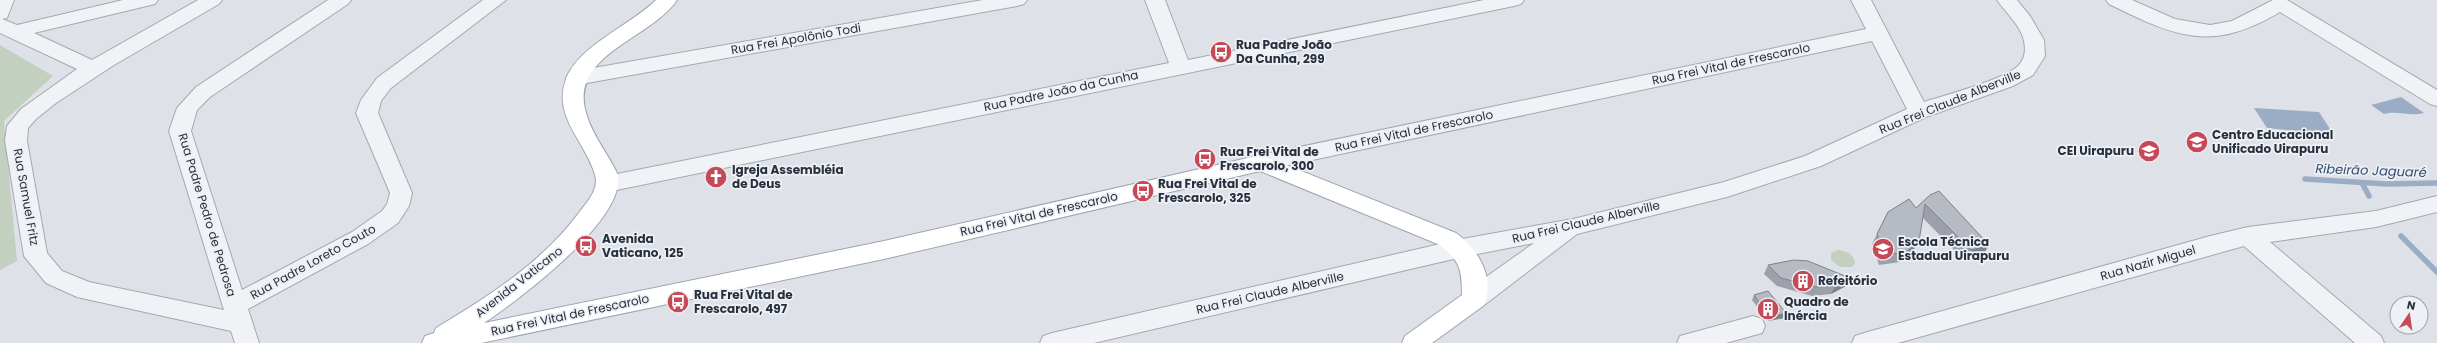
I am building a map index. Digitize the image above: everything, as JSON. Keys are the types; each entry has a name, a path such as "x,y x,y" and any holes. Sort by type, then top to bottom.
{"main road":[{"path":"607,184 607,175 579,127 572,99 576,78 595,56 649,17 667,0"},
{"path":"1261,163 1448,239 1462,248 1470,260 1474,273 1474,299 1414,343"},
{"name":"Rua Frei Vital de Frescarolo","path":"433,343 884,250 1261,163"},
{"name":"Avenida Vaticano","path":"433,343 476,316 561,251 587,222 604,195 607,184"}],"street":[{"path":"0,14 4,0"},
{"path":"7,29 148,0"},
{"name":"Rua Samuel Fritz","path":"212,0 93,69 52,95 31,111 18,125 16,141 36,256 54,277 85,290 241,324"},
{"name":"Rua Padre Pedro de Pedrosa","path":"241,324 180,131 182,113 198,95 217,81 341,0"},
{"name":"Rua Padre Loreto Couto","path":"241,324 390,217 398,206 401,193 367,113 371,100 384,83 496,0"},
{"name":"Rua Frei Apolônio Todi","path":"576,78 1017,0"},
{"path":"1155,0 1180,66"},
{"name":"Rua Padre João da Cunha","path":"607,184 1180,66 1514,0"},
{"path":"1861,0 1919,112"},
{"name":"Rua Frei Claude Alberville","path":"1052,343 1462,248 1572,227 1727,189 1771,176 1813,161 1919,112 2006,81 2026,70 2035,56 2034,40 2023,20 2007,0"},
{"path":"2116,0 2161,20 2196,30 2225,30 2248,21 2280,4 2437,99"},
{"path":"7,29 93,69"},
{"name":"Rua Frei Vital de Frescarolo","path":"1261,163 1879,33"},
{"name":"Rua Nazir Miguel","path":"1864,343 2248,236 2376,219 2437,204"},
{"path":"1474,299 1572,227"},
{"path":"2248,236 2372,343"},
{"path":"1689,343 1753,326"}],"green space":[{"path":"0,45 53,76 4,121 17,261 0,270"},
{"path":"1838,250 1847,252 1853,257 1855,263 1852,267 1840,267 1831,260 1831,253"}],"water":[{"path":"2401,97 2424,113 2384,114 2371,105"},
{"path":"2254,108 2319,112 2334,135 2267,128"}],"building":[{"path":"1939,191 1989,245 1971,250 1925,204 1919,241 1906,252 1885,255 1877,234 1888,212 1909,199 1916,208 1930,195"},
{"path":"1794,260 1808,261 1850,278 1835,286 1816,287 1781,278 1768,265"},
{"path":"1768,291 1786,313 1770,317 1754,295"}],"waterway":[{"name":"Ribeirão Jaguaré","path":"2305,179 2387,184 2437,183"},
{"path":"2362,183 2369,196"},
{"path":"2401,236 2437,272"}],"place":[{"name":"Rua Padre João Da Cunha, 299","path":"1221,52"},
{"name":"Centro Educacional Unificado Uirapuru","path":"2197,142"},
{"name":"CEI Uirapuru","path":"2149,151"},
{"name":"Rua Frei Vital de Frescarolo, 300","path":"1205,159"},
{"name":"Igreja Assembléia de Deus","path":"716,177"},
{"name":"Rua Frei Vital de Frescarolo, 325","path":"1143,191"},
{"name":"Avenida Vaticano, 125","path":"586,246"},
{"name":"Escola Técnica Estadual Uirapuru","path":"1883,249"},
{"name":"Refeitório","path":"1803,281"},
{"name":"Rua Frei Vital de Frescarolo, 497","path":"678,302"},
{"name":"Quadro de Inércia","path":"1768,309"}]}
